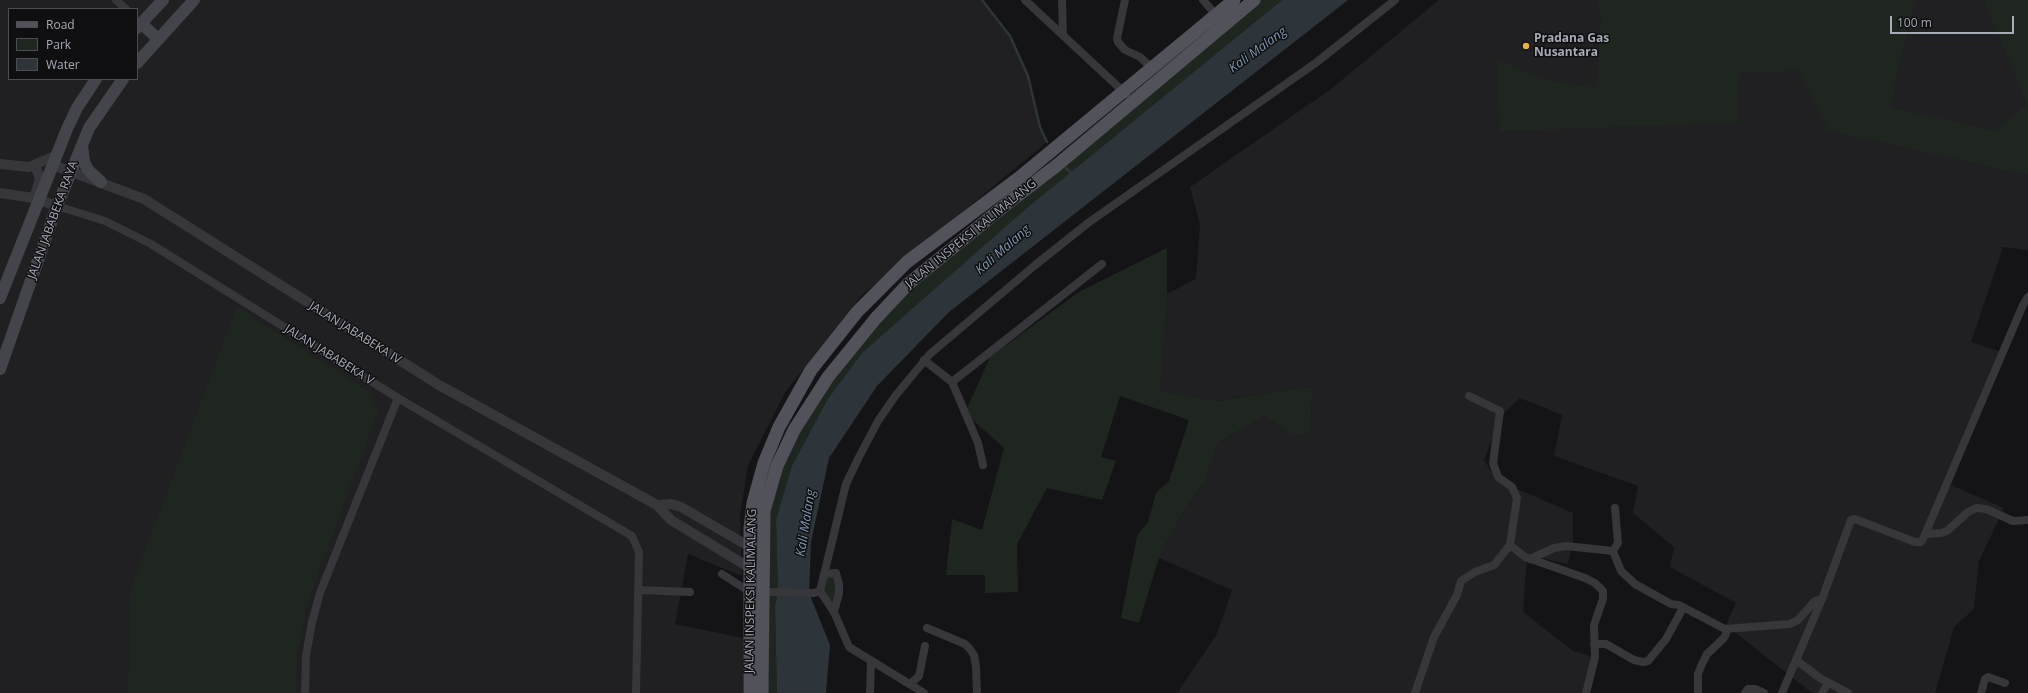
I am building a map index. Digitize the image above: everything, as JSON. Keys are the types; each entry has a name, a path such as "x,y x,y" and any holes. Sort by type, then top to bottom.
{"main road":[{"path":"158,39 138,24 163,0"},
{"path":"138,62 194,0"},
{"name":"JALAN INSPEKSI KALIMALANG","path":"756,527 764,511 772,480 794,430 828,376 876,318 896,296 937,259 1056,166 1134,101 1200,37 1216,15 1234,0"},
{"name":"JALAN INSPEKSI KALIMALANG","path":"750,693 756,592 756,527 751,516 764,463 782,421 811,370 857,312 907,262 1020,177 1152,68 1254,0"},
{"name":"JALAN JABABEKA RAYA","path":"0,298 36,199 55,160 77,108 95,80"},
{"name":"JALAN JABABEKA RAYA","path":"0,369 57,206 82,144 89,128 122,80"},
{"path":"82,144 84,162 94,177 101,182"},
{"path":"884,284 896,296"},
{"name":"JALAN INSPEKSI KALIMALANG","path":"756,592 762,693"}],"street":[{"path":"116,0 125,8"},
{"path":"1025,0 1134,101"},
{"path":"1062,0 1063,35"},
{"path":"1125,0 1117,38 1118,42 1125,50 1140,57 1152,68"},
{"path":"1202,0 1216,15"},
{"path":"816,592 824,574 840,505 859,457 878,421 896,395 924,360 1088,223 1317,62 1395,0"},
{"path":"0,164 23,168 55,160"},
{"name":"JALAN JABABEKA IV","path":"55,160 71,172 144,199 439,385 657,505 670,520 756,568"},
{"path":"35,165 40,179 36,199"},
{"name":"JALAN JABABEKA V","path":"0,193 36,199 105,221 151,244 398,398 628,533 635,541 638,552 638,590"},
{"path":"952,382 1102,264"},
{"path":"1782,693 1822,599 1851,520 1855,519 1915,542 1921,542 1926,534 2024,314 2028,297"},
{"path":"924,360 952,382 978,443 983,465"},
{"path":"1418,692 1434,637 1457,595 1461,581 1475,572 1494,565 1510,545 1517,498 1512,487 1498,477 1493,463 1500,411 1469,396"},
{"path":"305,693 306,656 312,622 320,593 398,398"},
{"name":"JALAN JABABEKA IV","path":"657,505 671,504 681,508 756,547"},
{"path":"1613,551 1618,543 1615,508"},
{"path":"1926,534 1948,531 1968,512 1976,508 1986,509 2013,520 2028,520"},
{"path":"1510,545 1530,559 1585,578 1595,583 1603,591 1603,599 1594,625 1595,657 1586,693"},
{"path":"1530,559 1554,548 1566,546 1613,551"},
{"path":"1613,551 1621,570 1631,581 1671,604 1728,629 1790,624 1798,620 1815,601 1822,599"},
{"path":"824,574 836,573 839,584 839,593 834,612"},
{"path":"722,574 756,592 816,592 834,612 849,647 924,693"},
{"path":"636,693 638,590 690,592"},
{"path":"1594,644 1606,644 1634,660 1643,662 1648,661 1666,639 1683,608"},
{"path":"927,628 964,644 969,648 974,655 977,693"},
{"path":"1698,693 1698,678 1702,664 1707,654 1721,642 1728,629"},
{"path":"910,684 919,676 925,646"},
{"path":"1796,660 1828,683 1845,692"},
{"path":"870,693 871,661"},
{"path":"1980,693 1988,677 2004,683"},
{"path":"1822,693 1828,683"},
{"path":"1745,693 1748,689 1755,689 1764,693"}],"shaded area":[{"path":"0,0 982,0 1010,36 1028,76 1040,127 1047,142 861,296 786,391 748,465 740,516 742,576 688,554 675,624 743,638 743,693 0,693"},
{"path":"1439,0 2028,0 2028,250 2003,247 1971,342 2001,352 1951,485 2004,508 1979,561 1974,609 1954,627 1935,693 1812,693 1726,625 1736,603 1670,567 1674,547 1633,513 1638,486 1554,456 1562,415 1520,398 1500,417 1484,460 1497,480 1573,513 1573,542 1568,564 1527,555 1523,612 1573,651 1591,656 1582,693 1177,693 1217,634 1232,590 1159,558 1181,515 1204,483 1218,443 1264,416 1298,437 1310,429 1313,386 1218,401 1159,391 1167,294 1196,279 1200,224 1190,187 1331,89"}],"green space":[{"path":"1254,0 1282,0 1053,187 863,352 776,520 778,592 775,607 777,693 762,693 763,520 794,430 876,318"},
{"path":"1597,0 1914,0 1890,107 1994,131 2028,105 2028,175 1828,130 1799,71 1740,72 1737,123 1500,131 1497,60 1546,80 1596,88 1601,18"},
{"path":"1984,0 2028,0 2028,105"},
{"path":"1167,248 1167,294 1160,391 1218,401 1313,386 1310,430 1297,437 1264,416 1218,443 1204,483 1181,515 1159,558 1139,623 1121,618 1137,536 1148,522 1156,493 1169,481 1189,420 1120,396 1101,457 1116,461 1102,500 1047,488 1017,544 1018,592 985,593 985,575 946,575 952,519 982,530 1004,448 965,413 990,357 1079,292"},
{"path":"237,307 369,392 378,411 307,604 297,658 296,693 128,693 131,588"},
{"path":"836,573 836,606 820,591 824,574"}],"water":[{"name":"Kali Malang","path":"1282,0 1348,0 949,312 877,386 829,458 811,542 809,593 830,645 826,693 777,693 775,606 778,592 776,520 792,466 828,399 863,352 1027,208"}],"waterway":[{"path":"982,0 1010,36 1028,76 1040,127 1047,142"},
{"path":"1066,168 1073,175"}],"place":[{"name":"Pradana Gas Nusantara","path":"1526,46"}]}
